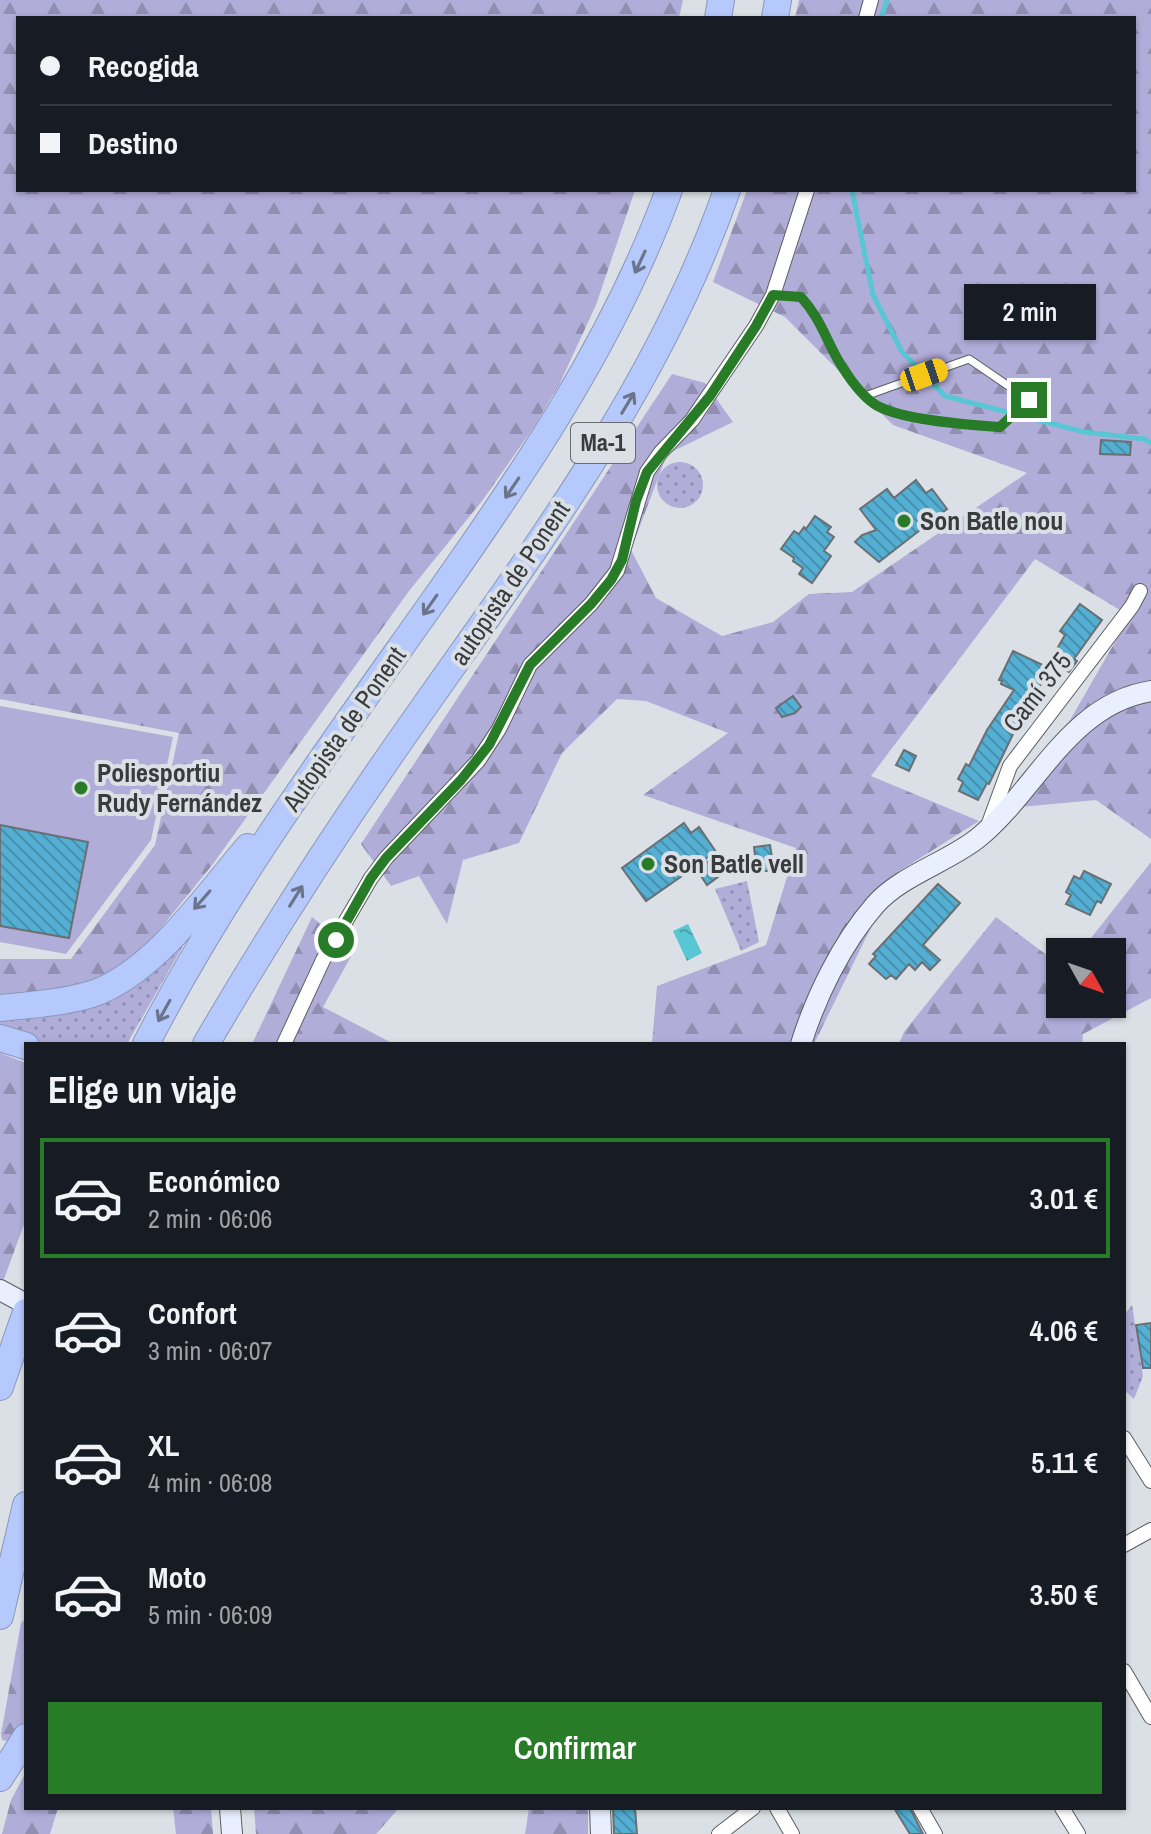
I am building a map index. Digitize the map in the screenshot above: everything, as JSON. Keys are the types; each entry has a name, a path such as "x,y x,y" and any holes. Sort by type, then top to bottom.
{"highway":[{"name":"autopista de Ponent","path":"475,541 545,438 602,340 643,256 668,192"},
{"name":"autopista de Ponent","path":"445,677 543,536 644,377 686,294 726,192"},
{"name":"Autopista de Ponent","path":"147,1042 215,923 308,778 475,541"},
{"name":"Autopista de Ponent","path":"207,1042 303,885 445,677"},
{"path":"0,1008 67,1000 102,990 127,977 162,946 308,778"},
{"path":"0,1038 24,1045"},
{"path":"0,1387 24,1318"},
{"path":"0,1616 24,1514"},
{"path":"0,1778 24,1740"}],"street":[{"path":"285,1042 323,960 371,878 386,858 478,761 499,729 530,665 611,580 622,560 636,501 647,472 710,396 750,337 773,295 806,192"},
{"name":"Camí 375","path":"986,830 1010,766 1132,606 1140,591"},
{"path":"802,1042 834,965 877,903 958,852 986,830 1012,806 1048,759 1092,716 1118,700 1151,691"},
{"path":"0,1290 24,1303"},
{"path":"1126,1441 1151,1481"},
{"path":"1126,1544 1151,1530"},
{"path":"1126,1674 1151,1717"},
{"path":"230,1810 232,1834"},
{"path":"600,1810 601,1834"},
{"path":"719,1834 750,1810"},
{"path":"778,1810 792,1834"},
{"path":"921,1810 935,1834"},
{"path":"1063,1810 1078,1834"}],"lane":[{"path":"773,295 801,297 816,314 838,360 865,396 874,405 897,413 1000,427 1029,400 969,359 865,396"}],"green space":[{"path":"0,0 683,0 679,16 16,16 16,192 634,192 596,305 560,383 534,427 482,501 409,591 213,864 152,939 138,953 102,977 64,988 0,995 0,959 71,959 155,845 179,733 0,699"},
{"path":"799,0 1151,0 1151,839 1096,800 1020,807 1130,616 1035,559 871,776 979,821 898,872 815,1042 652,1042 657,986 766,945 796,848 643,795 728,733 646,701 617,699 562,753 519,843 463,860 447,924 419,876 391,886 361,844 672,374 705,383 733,422 667,454 631,550 656,598 722,636 773,622 809,594 852,592 1027,473 893,425 785,317 713,282 746,192 1136,192 1136,16 795,16"},
{"path":"680,462 696,469 703,485 696,501 680,508 664,501 657,485 664,469"},
{"name":"Poliesportiu Rudy Fernández","path":"0,706 173,737 151,840 66,954 0,942"},
{"path":"1151,862 1151,998 1126,1011 1126,938 1091,938"},
{"path":"747,881 759,942 741,951 715,889"},
{"path":"203,911 128,1042 35,1042 0,1029 0,1018"},
{"path":"312,917 354,951 323,1007 390,1042 253,1042"},
{"path":"996,917 1046,954 1046,1018 1113,1018 1083,1034 1082,1042 900,1042 904,1032"},
{"path":"0,1053 24,1062 24,1224 0,1290"},
{"path":"1132,1305 1143,1376 1134,1399 1126,1392 1126,1312"},
{"path":"24,1620 24,1726 7,1741 2,1740 1,1734"},
{"path":"24,1776 24,1810 57,1810 50,1834 2,1834 11,1800"},
{"path":"173,1810 211,1810 213,1834 176,1834"},
{"path":"254,1810 397,1810 376,1834 256,1834"},
{"path":"529,1810 588,1810 588,1834 525,1834"}],"water":[{"path":"688,924 702,953 687,961 673,931"}],"building":[{"path":"1101,440 1131,442 1130,455 1100,454"},
{"name":"Son Batle nou","path":"916,480 926,493 932,489 947,509 879,562 855,542 862,535 876,530 860,509 887,489 894,498"},
{"path":"815,516 831,527 827,532 834,537 824,551 831,556 812,583 799,574 803,568 793,561 794,558 781,549 794,531 799,534 804,527 806,529"},
{"path":"1080,604 1102,620 1074,659 1077,661 1069,672 1050,661 1065,635 1060,631"},
{"path":"1013,651 1049,668 1029,708 1034,712 1023,727 1016,728 978,800 959,791 963,782 958,779 1014,690 999,680"},
{"path":"793,696 801,707 795,713 782,717 776,708"},
{"path":"904,750 916,756 909,771 896,765"},
{"name":"Son Batle vell","path":"684,823 691,833 699,827 716,852 705,859 718,877 707,885 695,867 646,901 622,868"},
{"path":"0,825 88,842 69,938 0,926"},
{"path":"770,845 774,870 757,872 754,847"},
{"path":"1084,871 1111,884 1090,915 1066,904 1071,895 1066,892 1074,876 1080,879"},
{"path":"938,884 960,903 923,945 940,960 930,970 922,962 915,970 909,964 896,979 891,975 886,979 869,964 876,956 873,954"},
{"path":"1151,1323 1151,1368 1143,1368 1136,1325"},
{"path":"613,1810 635,1810 637,1834 614,1834"},
{"path":"895,1810 911,1810 923,1834 910,1834"}],"waterway":[{"path":"882,16 887,0"},
{"path":"852,192 873,295 902,352 945,396 1084,432 1144,439 1151,443"}],"place":[{"name":"Son Batle nou","path":"904,521"},
{"name":"Poliesportiu Rudy Fernández","path":"81,788"},
{"name":"Son Batle vell","path":"648,864"}],"route":[{"path":"336,940 386,858 478,761 499,729 530,665 611,580 622,560 636,501 647,472 710,396 736,359 773,295 801,297 816,314 838,360 874,405 897,413 1000,427 1029,400"}]}
